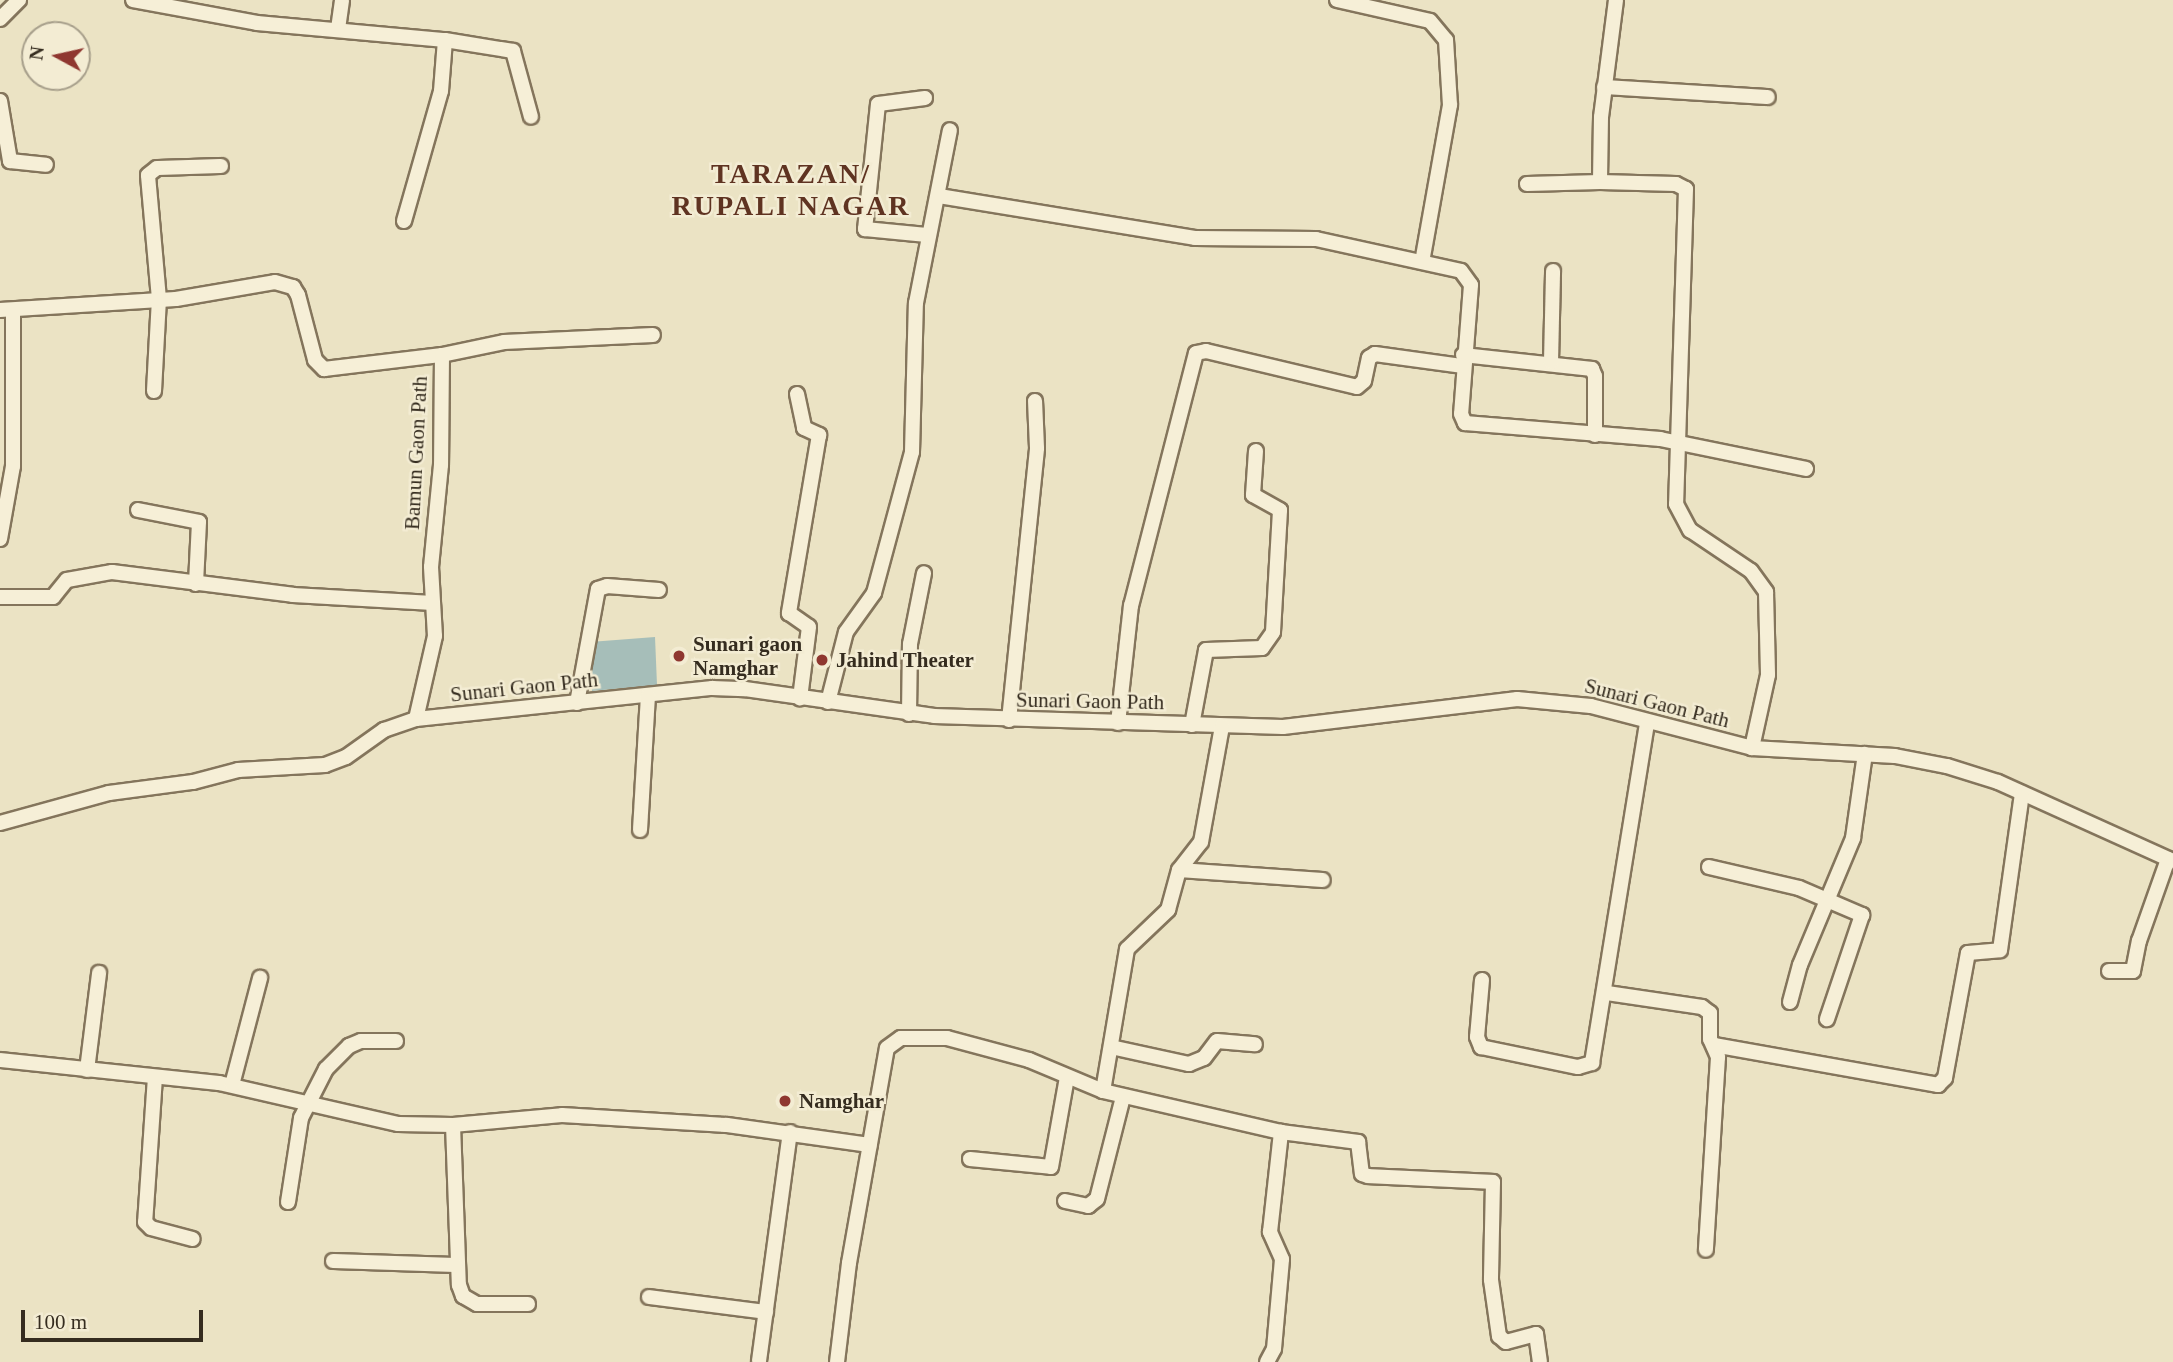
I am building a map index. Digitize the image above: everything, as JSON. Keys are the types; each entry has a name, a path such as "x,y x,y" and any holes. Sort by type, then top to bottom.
{"street":[{"path":"0,19 19,0"},
{"path":"133,0 257,23 445,40 513,51 531,117"},
{"path":"338,29 342,0"},
{"path":"1337,0 1430,21 1446,40 1450,105 1422,262"},
{"path":"1600,182 1604,87 1616,0"},
{"path":"404,221 441,91 445,40"},
{"path":"1604,87 1768,97"},
{"path":"925,98 878,104 865,229 927,235"},
{"path":"0,101 10,161 46,165"},
{"path":"828,702 846,632 874,593 912,452 916,303 927,235 939,196 950,130"},
{"path":"154,391 159,299 148,175 157,168 221,166"},
{"path":"1527,184 1676,184 1686,189 1676,504 1683,524 1751,570 1766,592 1769,675 1752,748"},
{"path":"939,196 1195,237 1316,239 1422,262 1469,276 1461,414 1465,423 1676,443 1806,469"},
{"path":"1551,362 1553,271"},
{"name":"Bamun Gaon Path","path":"7,310 159,299 284,284 298,295 315,360 324,369 442,355 441,465 431,567 434,643 416,719"},
{"path":"0,539 13,466 7,310"},
{"path":"442,355 494,343 653,335"},
{"path":"1118,723 1131,606 1196,353 1206,351 1357,387 1364,381 1369,358 1376,354 1551,362 1591,369 1595,376 1595,435"},
{"path":"797,394 804,428 819,435 789,612 809,628 800,698"},
{"path":"1009,720 1035,470 1035,401"},
{"path":"1192,725 1206,650 1262,648 1273,632 1280,510 1253,495 1256,451"},
{"path":"138,510 199,522 197,584"},
{"path":"0,597 53,597 67,580 100,572 293,596 433,603"},
{"path":"909,714 910,644 924,573"},
{"path":"577,703 598,589 607,586 659,590"},
{"name":"Sunari Gaon Path","path":"0,823 109,793 193,782 238,770 325,765 346,757 384,730 416,719 727,687 909,714 1009,720 1222,726 1316,726 1517,699 1591,706 1752,748 1865,754 1947,766 2022,794 2171,860"},
{"path":"640,830 649,695"},
{"path":"1482,980 1477,1038 1481,1047 1578,1067 1588,1066 1595,1059 1647,722"},
{"path":"1103,1091 1127,949 1168,910 1179,870 1203,834 1222,726"},
{"path":"1790,1002 1800,965 1853,838 1865,754"},
{"path":"1714,1045 1938,1085 1945,1078 1968,953 1976,949 1997,952 2001,945 2022,794"},
{"path":"2109,971 2133,971 2171,860"},
{"path":"1709,867 1780,882 1863,917 1827,1019"},
{"path":"1179,870 1323,880"},
{"path":"88,1070 99,973"},
{"path":"232,1086 260,978"},
{"path":"1606,993 1706,1009 1718,1056 1706,1250"},
{"path":"837,1362 885,1055 892,1041 901,1038 947,1038 994,1049 1123,1097 1281,1132 1358,1142 1364,1175 1493,1182 1491,1280 1499,1336 1510,1341 1536,1334 1540,1362"},
{"path":"288,1202 295,1144 307,1102 326,1069 349,1046 373,1040 396,1041"},
{"path":"1111,1047 1189,1063 1204,1058 1217,1041 1255,1044"},
{"path":"0,1060 232,1086 307,1102 373,1121 453,1125 562,1115 790,1132 870,1145"},
{"path":"155,1077 145,1222 151,1228 193,1239"},
{"path":"970,1159 1051,1167 1068,1077"},
{"path":"1065,1201 1088,1206 1097,1199 1123,1097"},
{"path":"453,1125 458,1285 469,1301 528,1304"},
{"path":"759,1361 790,1132"},
{"path":"1268,1362 1274,1349 1282,1259 1270,1232 1281,1132"},
{"path":"333,1261 456,1265"},
{"path":"649,1297 766,1312"}],"water":[{"path":"655,637 657,685 592,691 590,642"}],"place":[{"name":"Sunari gaon Namghar","path":"679,656"},
{"name":"Jahind Theater","path":"822,660"},
{"name":"Namghar","path":"785,1101"}],"district":[{"name":"TARAZAN/ RUPALI NAGAR","path":"791,190"}]}
